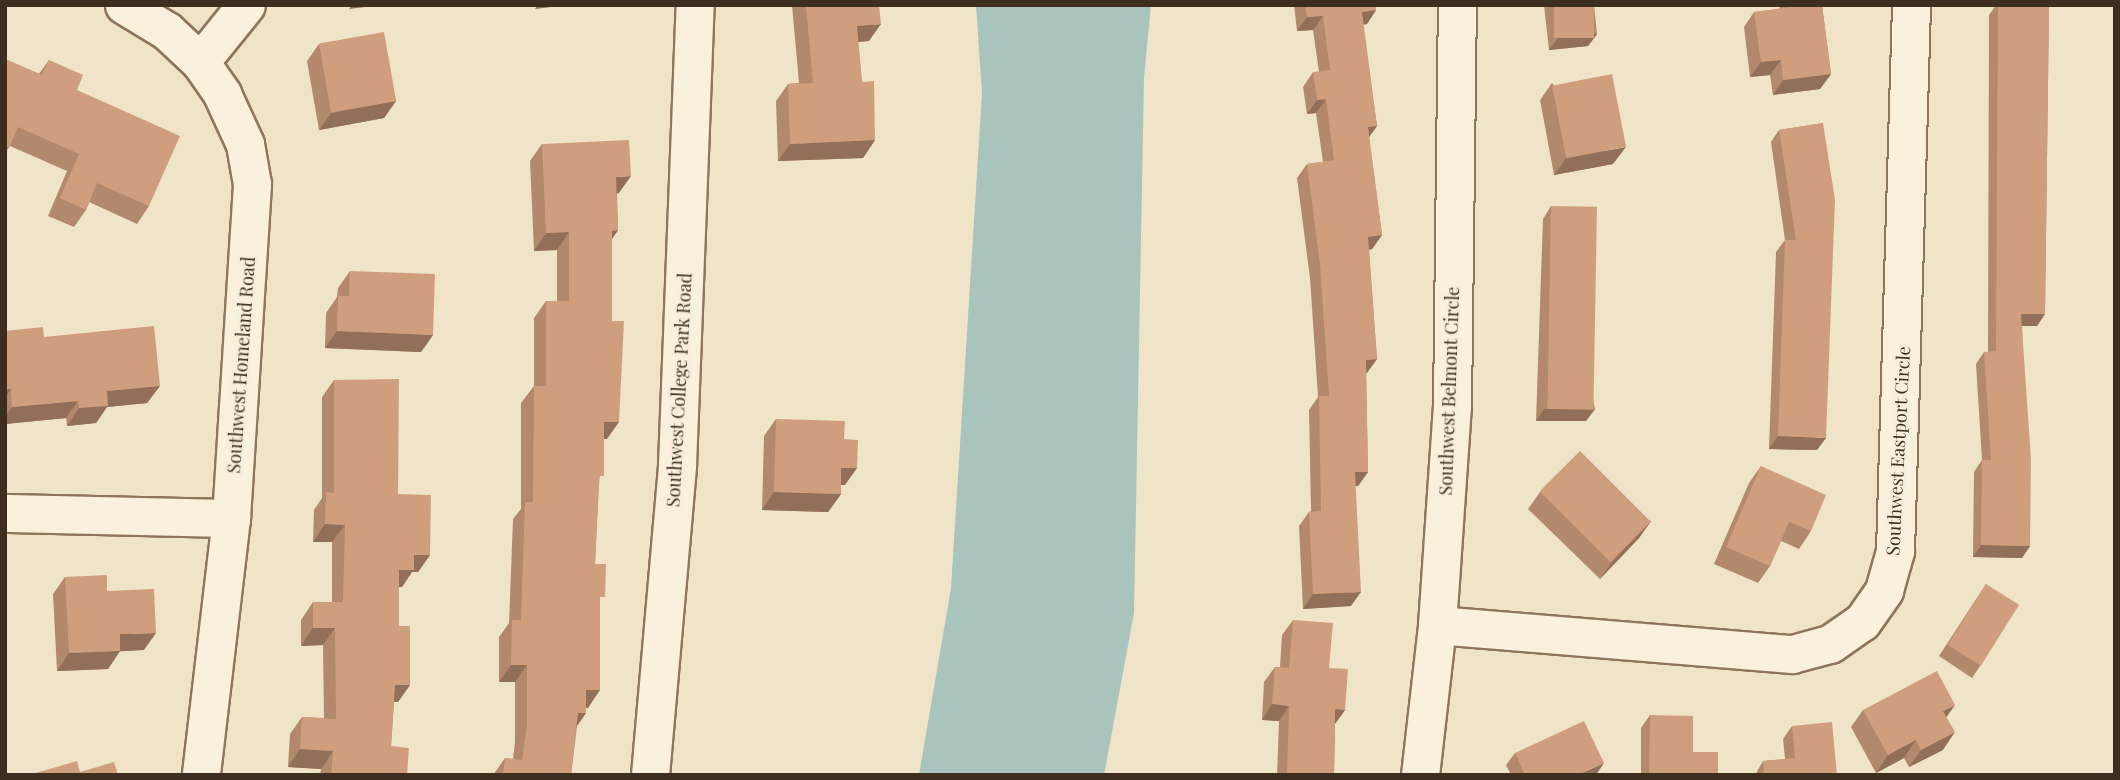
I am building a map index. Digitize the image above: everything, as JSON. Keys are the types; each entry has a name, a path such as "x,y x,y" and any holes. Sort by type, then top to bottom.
{"street":[{"path":"200,62 246,5"},
{"name":"Southwest College Park Road","path":"650,775 677,465 695,5"},
{"name":"Southwest Belmont Circle","path":"1420,775 1437,625 1452,406 1457,5"},
{"name":"Southwest Eastport Circle","path":"1437,625 1792,654 1829,644 1862,622 1884,590 1895,551 1911,5"},
{"name":"Southwest Homeland Road","path":"132,7 167,31 200,62 222,94 245,144 252,184 231,518 201,775"},
{"path":"5,513 231,518"}],"water":[{"path":"976,5 1151,5 1144,78 1134,613 1104,775 919,775 951,588 982,93"}],"building":[{"path":"806,5 879,5 881,24 857,26 862,82 874,81 875,140 790,144 788,84 813,83"},
{"path":"1305,5 1376,5 1376,10 1362,12 1377,126 1368,127 1382,235 1368,237 1377,359 1366,360 1368,472 1355,472 1361,592 1313,594 1309,512 1321,511 1319,396 1329,396 1320,264 1307,164 1334,160 1326,99 1317,100 1313,72 1330,70 1323,16 1307,17"},
{"path":"1554,5 1594,5 1594,38 1554,38"},
{"path":"1792,5 1822,5 1831,74 1783,80 1781,60 1761,62 1754,12"},
{"path":"1998,5 2049,5 2045,314 2021,314 2031,459 2030,546 1981,545 1982,460 1991,460 1984,352 1996,351"},
{"path":"384,32 396,101 331,112 319,43"},
{"path":"5,59 42,75 49,60 83,75 77,90 180,136 149,206 97,183 86,210 60,198 79,154 18,127 9,148 5,146"},
{"path":"1612,74 1626,147 1566,158 1552,86"},
{"path":"1823,123 1835,200 1826,438 1778,436 1785,240 1796,240 1779,130"},
{"path":"629,140 631,176 616,177 618,230 612,231 612,321 624,321 619,422 604,422 604,476 599,476 595,564 606,564 605,597 600,597 600,690 586,690 586,713 578,713 571,775 503,775 505,758 522,760 527,725 527,665 511,665 512,620 521,620 525,502 533,502 534,386 546,386 546,301 569,301 569,232 546,233 542,144"},
{"path":"1551,206 1597,207 1593,410 1547,409"},
{"path":"350,271 435,274 433,335 337,331 338,296 349,296"},
{"path":"154,326 160,386 107,391 108,406 79,408 78,401 12,407 11,389 5,389 5,331 43,327 44,337"},
{"path":"399,379 398,494 431,495 430,555 414,555 414,570 399,570 399,626 410,626 410,685 395,685 391,746 409,748 407,775 331,775 333,751 300,749 302,717 336,719 335,628 313,628 313,602 343,602 345,525 325,524 326,492 334,493 334,380"},
{"path":"776,419 845,421 844,439 858,440 857,468 841,468 841,494 774,492"},
{"path":"1580,451 1651,522 1610,562 1540,491"},
{"path":"1761,466 1826,495 1811,531 1789,522 1770,566 1726,547"},
{"path":"107,575 107,591 154,589 156,633 120,634 120,651 69,653 65,577"},
{"path":"1986,584 2019,605 1981,666 1948,645"},
{"path":"1293,620 1333,623 1329,668 1348,669 1345,710 1335,709 1334,775 1287,775 1289,706 1272,704 1275,667 1289,668"},
{"path":"1937,671 1955,705 1943,711 1955,732 1921,750 1916,740 1888,755 1863,710"},
{"path":"1650,715 1693,716 1693,752 1718,752 1718,775 1649,775"},
{"path":"1584,721 1604,763 1578,775 1525,775 1515,753"},
{"path":"1832,722 1837,775 1764,775 1763,761 1795,758 1792,726"},
{"path":"77,761 80,772 114,762 118,775 29,775"}]}
